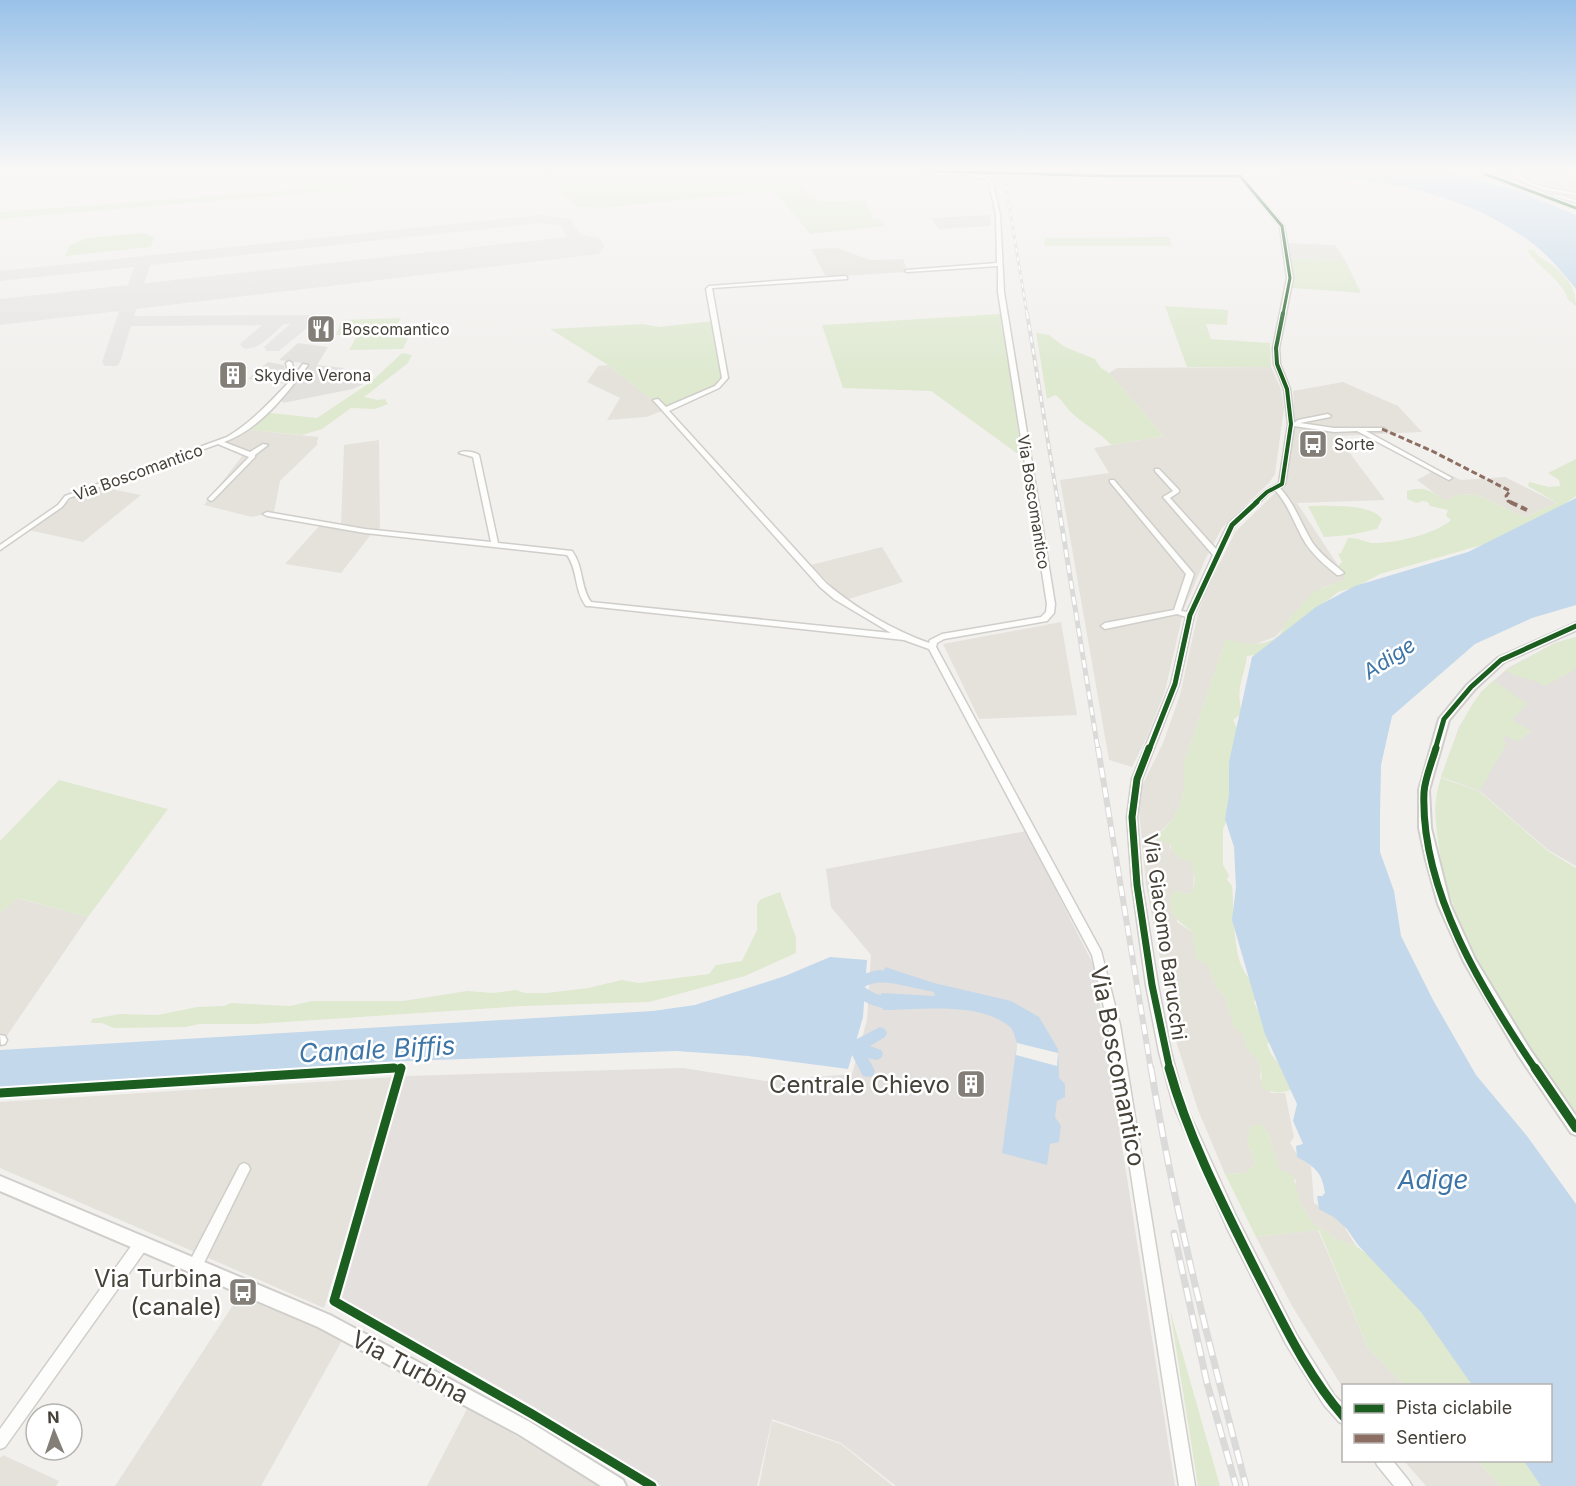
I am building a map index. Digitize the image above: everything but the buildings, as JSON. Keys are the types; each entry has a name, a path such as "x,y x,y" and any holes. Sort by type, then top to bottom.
{"street":[{"name":"Via Boscomantico","path":"1000,237 1001,292 1051,604 1050,613 1044,619 1036,621 942,637 933,642 932,647 1097,954 1114,1025 1187,1486"},
{"path":"1284,237 1290,278 1288,299 1276,348 1277,364 1287,389 1291,424 1282,484 1276,487 1295,513 1314,550 1340,573"},
{"path":"907,271 1001,264"},
{"path":"665,410 717,387 725,378 709,289 711,287 845,278"},
{"path":"289,363 293,381"},
{"name":"Via Boscomantico","path":"0,548 60,506 67,497 219,442 245,429 266,411 305,365"},
{"path":"656,400 823,585 837,597 905,638"},
{"path":"1291,424 1328,416"},
{"path":"1291,424 1334,430 1382,429"},
{"path":"1359,430 1449,478"},
{"name":"Via Boscomantico","path":"219,442 250,455"},
{"path":"211,499 253,456 250,455 265,445"},
{"path":"462,453 476,455 495,545"},
{"path":"1157,470 1177,491 1166,497 1217,555"},
{"path":"1112,481 1190,574 1177,612"},
{"name":"Via Giacomo Barucchi","path":"1276,487 1267,492 1232,525 1190,615 1174,684 1137,779 1132,817 1137,885 1160,1030 1179,1104 1232,1223 1291,1339 1329,1400 1342,1415"},
{"path":"267,514 365,531 569,553 577,564 583,598 589,604 905,638 932,647"},
{"path":"1104,626 1177,612 1190,615"},
{"path":"1576,626 1501,660 1471,687 1444,719 1424,790 1425,828 1432,860 1444,904 1470,962 1524,1052 1576,1128"},
{"path":"195,1266 244,1169"},
{"name":"Via Turbina","path":"0,1183 324,1321 524,1428 617,1486"},
{"path":"0,1442 142,1243"},
{"path":"1383,1462 1404,1486"}],"shaded area":[{"path":"1287,243 1335,245 1345,260 1289,258"},
{"path":"837,248 870,260 903,259 908,272 826,277 811,249"},
{"path":"298,343 328,347 317,365 344,368 334,377 363,384 353,389 283,403 281,398 310,364 279,360"},
{"path":"268,362 284,365 287,384 248,379"},
{"path":"608,365 665,410 646,417 607,420 620,398 587,382 598,366"},
{"path":"1271,367 1281,389 1284,408 1275,474 1269,483 1222,528 1205,560 1184,609 1165,691 1147,737 1132,767 1109,760 1060,480 1109,473 1094,448 1164,436 1109,373 1117,368"},
{"path":"1343,382 1398,406 1422,432 1337,436 1385,500 1297,503 1347,579 1322,588 1275,637 1256,644 1241,645 1226,639 1184,762 1184,788 1179,807 1172,820 1160,832 1170,843 1170,848 1190,861 1194,868 1193,891 1190,894 1174,891 1177,922 1192,932 1195,948 1208,966 1217,989 1224,995 1234,1027 1241,1031 1250,1052 1256,1057 1261,1068 1260,1078 1271,1093 1285,1093 1294,1137 1290,1143 1298,1156 1311,1166 1314,1203 1339,1218 1356,1246 1336,1239 1312,1222 1300,1202 1295,1187 1296,1180 1280,1170 1268,1133 1247,1141 1255,1164 1245,1173 1225,1174 1198,1110 1176,1041 1146,885 1139,810 1141,788 1163,743 1180,695 1198,613 1206,591 1235,532 1281,487 1287,477 1295,423 1293,391"},
{"path":"242,429 318,437 317,445 280,481 274,512 252,517 204,505 243,455 216,443"},
{"path":"379,440 380,533 373,532 341,573 285,564 321,524 341,527 344,445"},
{"path":"1437,469 1461,480 1505,477 1557,503 1525,517 1477,495 1459,494 1446,502 1417,480"},
{"path":"95,486 141,495 83,542 29,530 79,494"},
{"path":"882,547 903,582 846,600 811,565"},
{"path":"1061,622 1077,715 979,719 943,644"},
{"path":"1576,637 1576,866 1548,850 1480,791 1441,777 1459,727 1481,692 1508,668 1555,643"},
{"name":"Centrale Chievo","path":"1026,831 1094,966 1175,1486 896,1486 841,1443 772,1419 757,1486 661,1486 536,1408 340,1297 405,1076 683,1068 765,1081 852,1074 867,1020 871,955 831,907 826,869"},
{"path":"17,898 88,917 4,1040 0,1041 0,913"},
{"path":"394,1077 324,1308 0,1168 0,1102"},
{"path":"1318,1230 1368,1348 1403,1384 1342,1384 1342,1386 1292,1306 1256,1237"},
{"path":"239,1296 298,1316 344,1337 261,1486 115,1486"},
{"path":"468,1407 599,1486 427,1486"},
{"path":"772,1421 841,1444 893,1486 759,1486"},
{"path":"3,1455 59,1481 56,1486 0,1486 0,1458"},
{"path":"1405,1462 1478,1462 1501,1486 1426,1486"}],"green space":[{"path":"154,237 151,247 65,256 70,245 88,238"},
{"path":"1169,237 1172,246 1044,246 1045,238"},
{"path":"1527,249 1535,250 1537,255 1564,276 1573,289 1576,306 1568,300 1561,286"},
{"path":"1289,258 1345,260 1361,293 1292,288"},
{"path":"1165,306 1228,310 1227,325 1206,324 1211,339 1270,343 1271,367 1187,367"},
{"path":"1001,314 1022,457 931,391 843,388 822,325"},
{"path":"401,318 392,334 410,334 403,349 349,350 358,334 336,335 342,320"},
{"path":"713,321 724,378 713,387 665,410 608,365 550,329 643,324 659,327"},
{"path":"1036,333 1049,335 1065,347 1095,359 1164,436 1111,445 1070,411 1058,397 1055,395 1047,399"},
{"path":"402,353 412,355 408,363 364,397 385,399 388,404 375,409 351,408 322,429 302,435 242,429 261,412 317,418 371,382"},
{"path":"1576,459 1576,496 1560,507 1489,543 1380,574 1356,587 1338,592 1261,654 1247,656 1239,696 1242,713 1233,720 1237,728 1233,805 1223,829 1223,865 1229,875 1227,880 1232,886 1238,956 1256,993 1254,1002 1271,1040 1267,1044 1271,1054 1297,1087 1279,1092 1271,1092 1262,1088 1261,1068 1256,1058 1245,1046 1242,1035 1234,1028 1224,995 1217,989 1208,966 1196,958 1192,932 1175,917 1171,909 1170,895 1174,891 1190,894 1194,887 1192,865 1190,861 1177,856 1170,843 1164,843 1157,837 1172,820 1179,807 1184,788 1184,762 1226,639 1260,644 1276,638 1284,624 1313,592 1346,579 1338,566 1342,562 1338,554 1341,553 1348,538 1383,543 1436,530 1451,520 1446,516 1448,510 1430,506 1428,502 1417,503 1407,499 1407,491 1423,489 1446,501 1459,494 1477,495 1525,517 1557,503 1528,486 1529,482 1549,487 1560,486 1559,480 1548,473"},
{"path":"1308,506 1358,508 1368,510 1382,519 1377,529 1350,535 1324,537"},
{"path":"1576,637 1576,669 1545,686 1505,671 1555,643"},
{"path":"1493,681 1528,703 1512,720 1532,731 1517,742 1506,736 1502,740 1507,743 1480,790 1441,777 1467,713 1474,701"},
{"path":"1441,778 1479,791 1548,851 1576,868 1576,1113 1509,1019 1489,985 1457,914 1445,878 1437,833 1436,802"},
{"path":"59,780 168,809 88,917 18,898 0,913 0,841"},
{"path":"780,892 796,938 796,953 745,976 649,1002 523,1006 256,1024 199,1024 186,1027 114,1028 102,1023 91,1023 92,1019 120,1014 158,1015 197,1007 224,1006 231,1003 290,1006 312,1001 403,1001 467,991 494,993 516,990 525,993 547,993 588,988 622,980 638,983 709,974 716,965 742,961 757,930 757,904 761,899"},
{"path":"1251,1125 1263,1125 1268,1133 1280,1170 1293,1175 1300,1202 1312,1222 1336,1239 1356,1246 1413,1289 1476,1384 1403,1384 1368,1348 1319,1230 1256,1237 1225,1174 1245,1173 1255,1164 1247,1141"},
{"path":"1170,1310 1220,1486 1198,1486"},
{"path":"1478,1462 1548,1462 1560,1486 1501,1486"}],"water":[{"path":"1523,237 1576,237 1576,289 1555,264"},
{"name":"Adige","path":"1576,498 1576,605 1532,618 1475,644 1392,716 1381,765 1380,852 1394,891 1401,936 1433,1000 1476,1075 1527,1136 1576,1204 1576,1486 1541,1486 1525,1462 1552,1462 1552,1384 1471,1384 1421,1312 1358,1245 1347,1229 1335,1218 1319,1209 1317,1196 1325,1193 1324,1186 1317,1171 1297,1157 1296,1146 1303,1144 1293,1121 1297,1104 1265,1034 1232,920 1236,887 1234,847 1225,819 1229,795 1229,762 1252,657 1316,607 1355,586 1468,552"},
{"path":"830,957 867,960 863,1017 848,1069 748,1056 676,1051 381,1062 0,1089 0,1050 653,1011 695,1005 785,976"},
{"path":"885,967 934,983 1011,1001 1039,1017 1058,1049 1059,1078 1065,1084 1065,1097 1057,1101 1055,1117 1061,1126 1059,1142 1050,1144 1047,1165 1002,1153 1017,1043 1011,1028 983,1013 966,1010 883,1010 881,993 935,996 934,992 882,981"}],"pier":[{"path":"1017,1043 1058,1053 1057,1066 1016,1055"}],"waterway":[{"name":"Canale Biffis","path":"855,986 875,976 896,978"},
{"name":"Canale Biffis","path":"854,986 874,999 897,1003"},
{"name":"Canale Biffis","path":"856,1048 880,1033"},
{"name":"Canale Biffis","path":"841,1044 856,1048"},
{"name":"Canale Biffis","path":"856,1048 876,1054"},
{"name":"Canale Biffis","path":"856,1048 868,1071"}],"taxiway":[{"path":"144,261 366,237"},
{"path":"574,237 579,246"},
{"path":"0,276 144,261"},
{"path":"124,321 144,261"},
{"path":"124,321 280,319"},
{"path":"249,344 280,319"},
{"path":"273,347 307,319 280,319"},
{"path":"111,362 124,321"}],"runway":[{"path":"0,312 586,246"}],"railway":[{"path":"1014,237 1027,314"},
{"path":"1027,313 1058,503"},
{"path":"1058,502 1098,750"},
{"path":"1098,748 1151,1070"},
{"path":"1151,1068 1170,1174 1206,1331 1246,1486"},
{"path":"1174,1233 1207,1383 1236,1486"}],"marked path":[{"path":"1382,429 1432,451 1510,491 1506,496 1508,501 1527,510"}],"cycle path":[{"path":"1284,237 1290,278 1276,348 1277,364 1287,389 1291,424 1282,484 1267,492 1232,525 1224,539 1190,615 1175,684 1137,779 1132,817 1137,885 1152,985 1165,1052 1179,1104 1232,1223 1291,1339 1329,1400 1342,1415"},
{"path":"1576,626 1501,660 1471,687 1444,719 1424,790 1425,828 1432,860 1444,904 1470,962 1524,1052 1576,1128"},
{"path":"0,1093 401,1068 334,1301 532,1414 652,1486"}],"place":[{"name":"Boscomantico","path":"321,329"},
{"name":"Skydive Verona","path":"233,375"},
{"name":"Sorte","path":"1313,444"},
{"name":"Centrale Chievo","path":"971,1084"},
{"name":"Via Turbina (canale)","path":"243,1292"}]}
